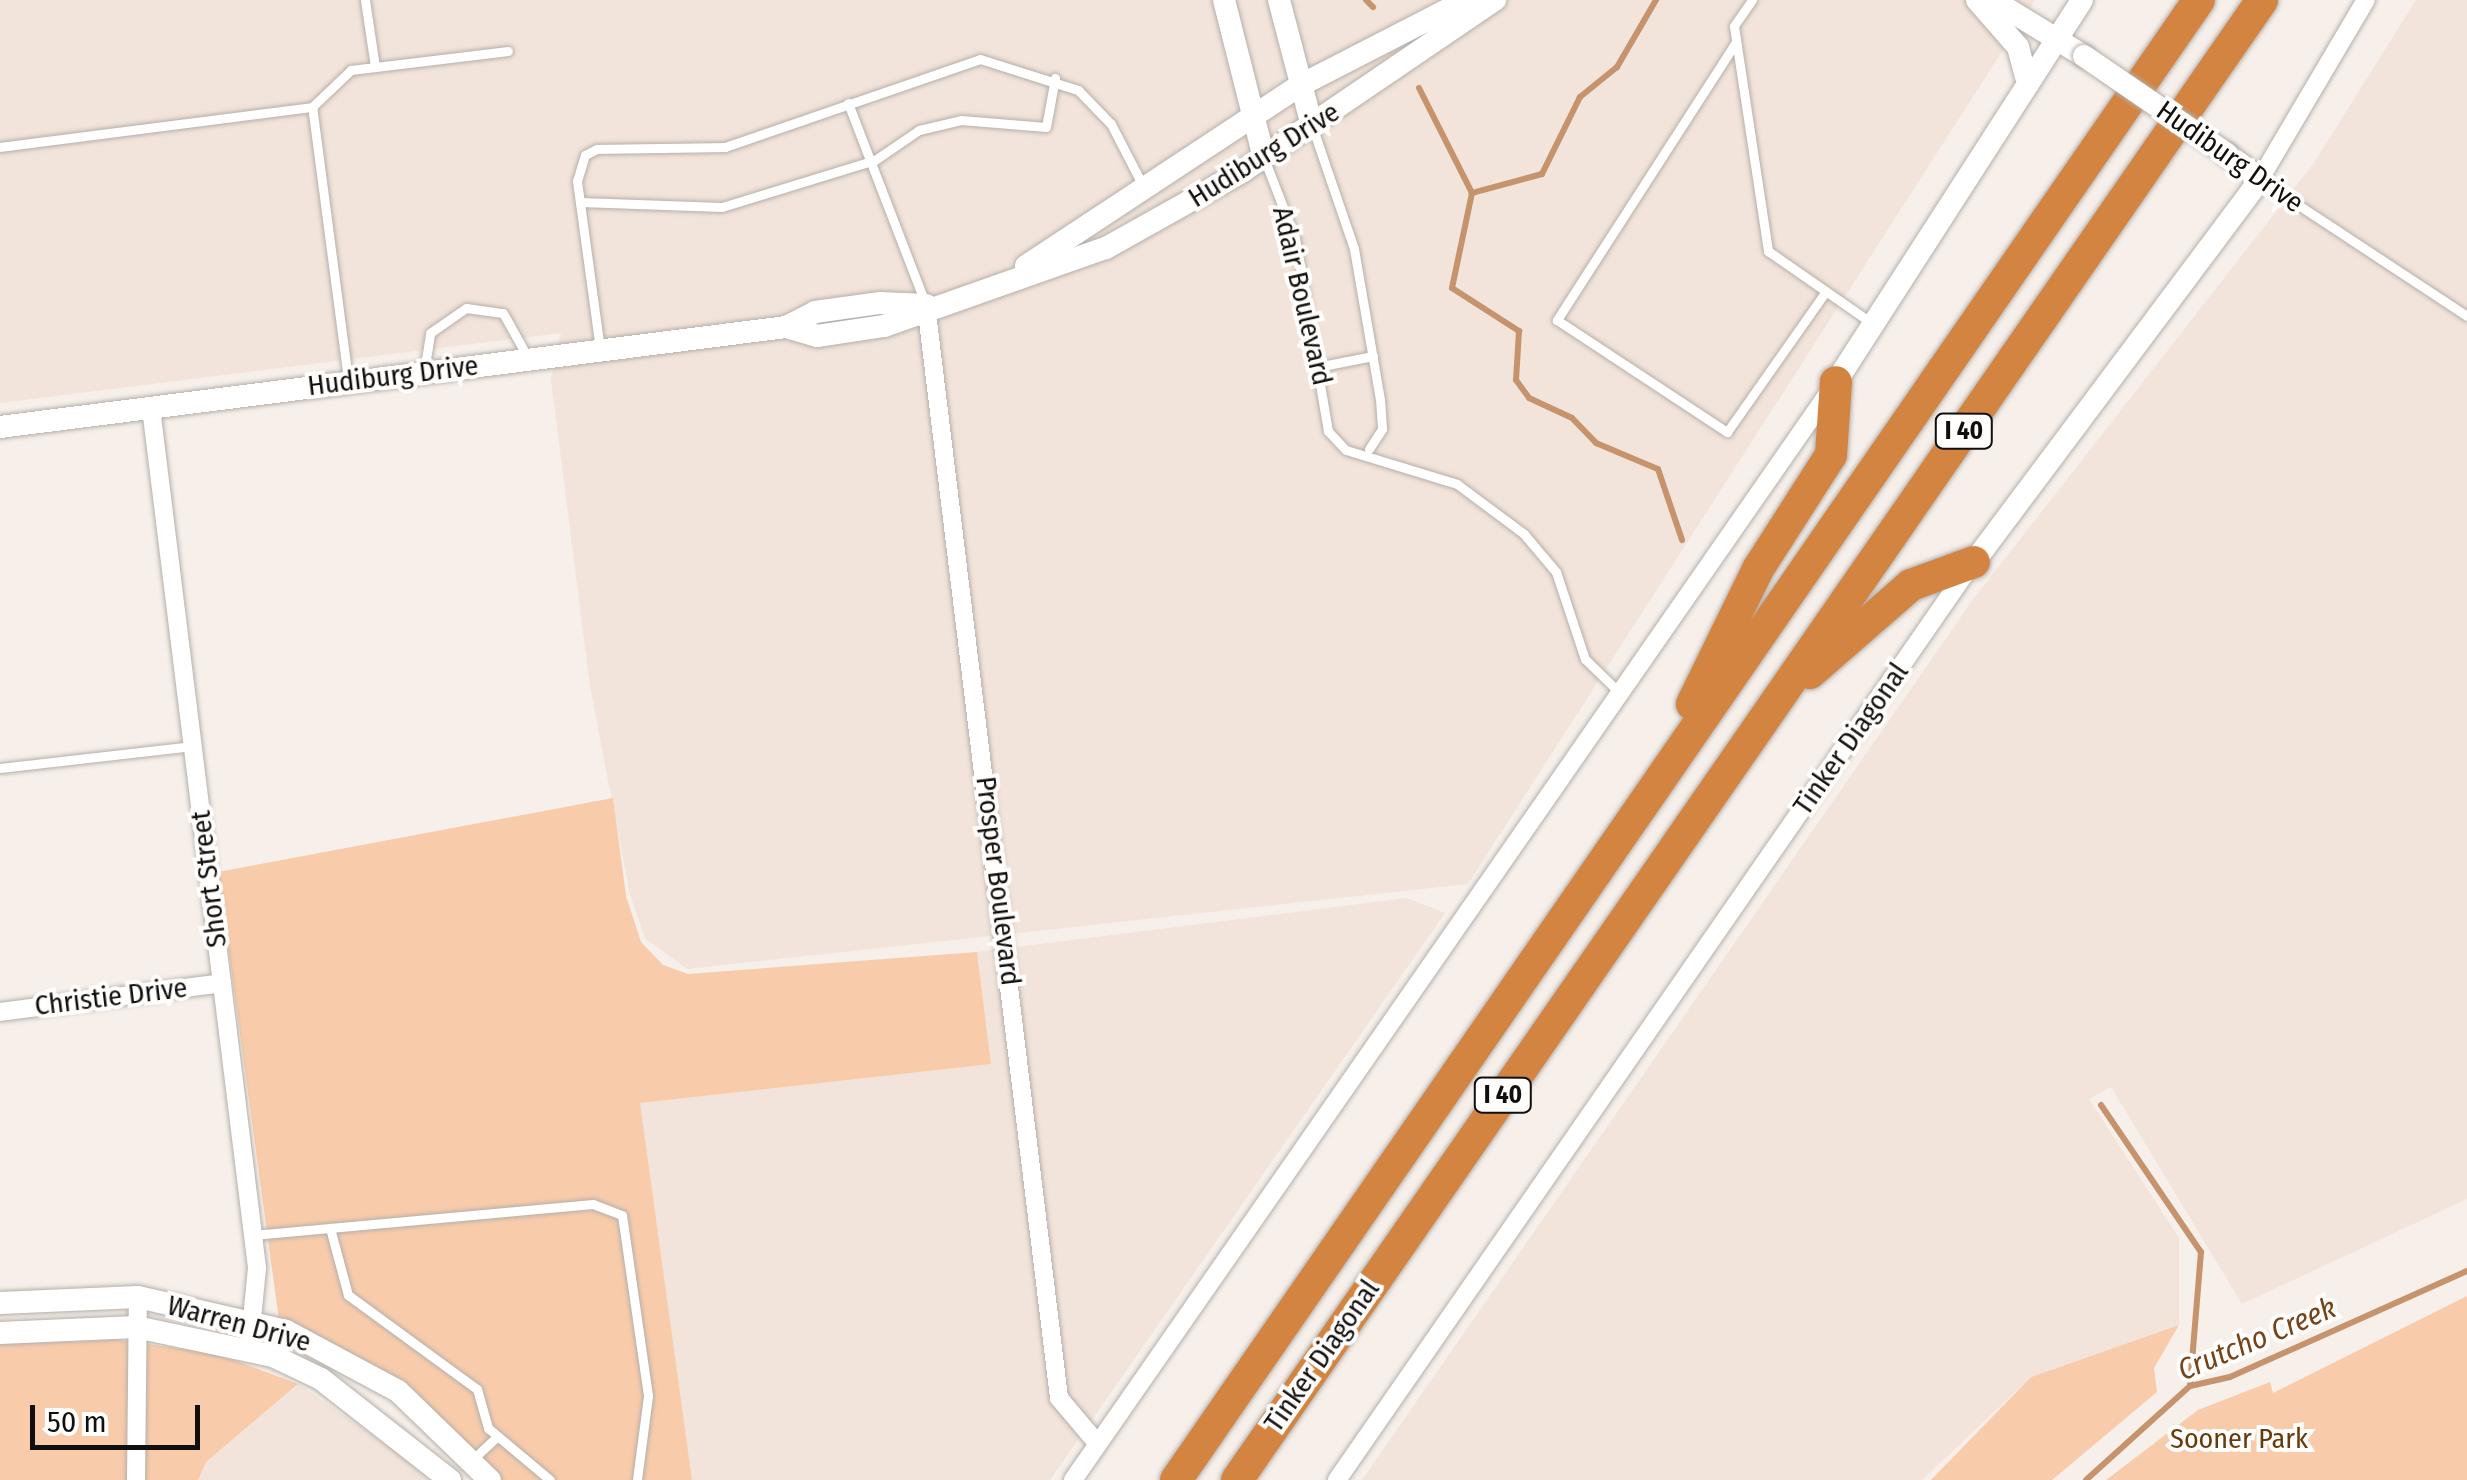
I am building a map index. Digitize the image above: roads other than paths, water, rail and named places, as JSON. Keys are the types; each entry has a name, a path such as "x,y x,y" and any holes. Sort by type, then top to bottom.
{"highway":[{"name":"Tinker Diagonal","path":"1176,1479 2199,0"},
{"name":"Tinker Diagonal","path":"1237,1480 2262,0"},
{"path":"1641,806 1758,569 1831,456 1836,382"},
{"path":"1770,709 1911,585 1974,562"}],"street":[{"name":"Adair Boulevard","path":"1224,0 1247,118 1264,158"},
{"name":"Adair Boulevard","path":"1279,0 1298,86 1312,126"},
{"name":"Hudiburg Drive","path":"1016,274 1142,184 1298,86 1466,0"},
{"name":"Hudiburg Drive","path":"0,427 786,327 817,336 884,326 926,305 1106,248 1264,158 1495,0"},
{"path":"1977,0 2018,46 2026,76"},
{"name":"Hudiburg Drive","path":"1993,0 2054,35 2260,179"},
{"path":"1073,1480 1624,697 1874,324 2026,76 2082,0"},
{"name":"Tinker Diagonal","path":"1337,1480 1974,562 2260,179 2366,0"},
{"name":"Prosper Boulevard","path":"926,305 1059,1398 1097,1443"},
{"name":"Short Street","path":"151,408 253,1236 254,1323 249,1350"},
{"name":"Christie Drive","path":"0,1012 222,983"},
{"path":"136,1480 138,1298"},
{"name":"Warren Drive","path":"0,1302 138,1298 254,1323 348,1356 473,1459 490,1480"},
{"name":"Warren Drive","path":"0,1333 136,1327 249,1350 321,1380 450,1480"}],"lane":[{"path":"364,0 374,67"},
{"path":"1752,0 1734,26 1768,250 1874,324"},
{"path":"1736,42 1557,320 1727,432 1826,291"},
{"path":"0,147 312,107 336,77 374,67 508,51"},
{"path":"600,349 580,202 579,167 597,149 726,147 964,61 1006,61 1056,78 1111,124 1142,184"},
{"path":"580,202 722,207 876,160 919,130 961,120 1046,128 1056,78"},
{"path":"848,104 876,160 926,305"},
{"path":"312,107 348,382"},
{"name":"Adair Boulevard","path":"1312,126 1354,249 1373,356 1382,429 1368,450"},
{"name":"Adair Boulevard","path":"1264,158 1295,238 1322,366 1328,431 1346,450 1368,450 1458,484 1524,534 1556,572 1585,659 1624,697"},
{"name":"Hudiburg Drive","path":"2260,179 2467,316"},
{"path":"424,372 430,333 466,308 503,313 528,358"},
{"path":"1322,366 1373,356"},
{"path":"0,768 193,746"},
{"path":"253,1236 594,1204 622,1215 648,1396 637,1480"},
{"path":"330,1228 348,1295 477,1389 497,1437 550,1480"},
{"path":"473,1459 497,1437"}],"waterway":[{"path":"1366,0 1373,7"},
{"path":"1656,0 1617,67 1580,97 1542,174 1472,193 1452,288 1519,331 1516,380 1529,398 1572,418 1596,443 1658,469 1682,540"},
{"path":"1419,88 1472,193"},
{"path":"2101,1105 2201,1252 2190,1386"},
{"name":"Crutcho Creek","path":"2190,1386 2230,1377 2467,1271"},
{"name":"Crutcho Creek","path":"2086,1480 2190,1386"}],"park label":[{"name":"Sooner Park","path":"2239,1439"}]}
